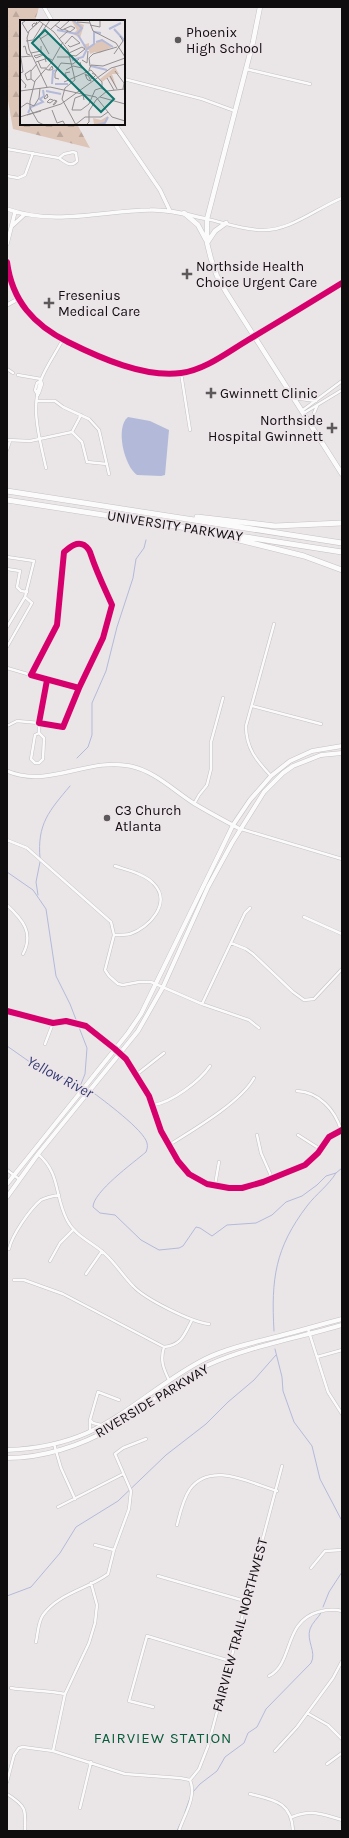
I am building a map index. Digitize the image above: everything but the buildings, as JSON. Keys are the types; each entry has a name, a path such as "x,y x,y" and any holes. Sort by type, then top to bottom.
{"highway":[{"name":"UNIVERSITY PARKWAY","path":"7,491 342,543"},
{"name":"UNIVERSITY PARKWAY","path":"7,500 342,552"},
{"path":"182,518 207,518 275,526 342,523"},
{"path":"215,533 312,558 342,570"}],"main road":[{"path":"260,7 246,69 207,219 207,243 212,265 218,278 342,474"},
{"path":"184,213 198,225 207,243"},
{"path":"207,243 215,231 226,223"},
{"path":"7,1184 115,1049 141,1014 157,985 185,922 233,826 253,796 271,776 307,752 323,748 342,746"},
{"path":"7,1197 38,1154 138,1031 163,987 206,892 240,829 259,798 283,773 306,760 326,754 342,753"},
{"name":"RIVERSIDE PARKWAY","path":"7,1450 29,1449 54,1444 90,1431 169,1380 205,1359 236,1347 342,1320"},
{"name":"RIVERSIDE PARKWAY","path":"7,1458 34,1456 56,1451 112,1428 207,1366 238,1354 342,1326"}],"street":[{"path":"44,7 51,20"},
{"path":"246,69 310,84"},
{"path":"125,79 202,99 235,111"},
{"path":"116,125 160,190 170,211"},
{"path":"7,149 59,158 69,164 73,164 77,161 78,157 76,153 73,152 64,154 59,158"},
{"path":"7,176 18,178 25,175 33,153"},
{"path":"7,209 25,214 61,218 139,210 170,211 256,230 274,229 291,223 342,198"},
{"path":"7,244 15,212"},
{"path":"10,228 25,214"},
{"path":"7,262 10,281 18,299 29,314 40,324 63,340 93,354 147,372 181,373 211,363 342,283"},
{"path":"7,305 18,299"},
{"path":"46,468 36,418 37,401 41,380 63,340"},
{"path":"7,369 13,373"},
{"path":"181,373 190,430"},
{"path":"18,375 41,380"},
{"path":"38,395 35,390 39,386 41,380"},
{"path":"304,412 342,381"},
{"path":"304,412 342,390"},
{"path":"294,398 316,401"},
{"path":"37,401 55,401 63,407 89,419 99,430 109,474"},
{"path":"312,426 314,413 319,404"},
{"path":"7,450 8,441 40,440 72,432 81,415"},
{"path":"72,432 82,442 87,462 107,464"},
{"path":"7,726 17,721 39,723 60,728 63,727 79,688 103,638 112,605 92,562 91,555 84,545 79,544 71,546 64,552 57,625 31,675"},
{"path":"7,557 34,561 26,597 7,627"},
{"path":"7,568 20,571 17,587 21,591 27,592"},
{"path":"7,647 32,603 26,597"},
{"path":"271,776 256,759 248,743 246,726 274,624"},
{"path":"7,668 79,688"},
{"path":"39,733 35,735 31,759 35,763 39,764 43,759 44,738 39,733 39,723 47,680"},
{"path":"194,804 207,785 211,769 211,742 223,698"},
{"path":"252,706 321,724"},
{"path":"7,771 27,777 47,777 108,764 129,766 154,776 194,804 233,826 342,858"},
{"path":"7,840 27,848 111,922 114,935 105,965 105,970 113,981 123,985 148,982 202,1004 249,1020 259,1028"},
{"path":"114,866 150,880 159,891 160,900 159,909 155,916 143,926 129,934 114,935"},
{"path":"7,905 25,926 28,936 28,943 23,954"},
{"path":"202,1004 245,912 250,908"},
{"path":"304,917 342,934"},
{"path":"231,943 246,949 253,954 293,992 304,1000 314,999 342,969"},
{"path":"7,1011 53,1023 66,1021 86,1026 115,1049 136,1075 153,1105 161,1131 178,1161 189,1174 207,1184 229,1188 242,1188 305,1165 329,1137 342,1130 336,1116 319,1098 308,1092 297,1091"},
{"path":"45,1044 53,1023"},
{"path":"136,1075 164,1053"},
{"path":"153,1105 171,1098 192,1085 206,1072 210,1066"},
{"path":"169,1145 229,1105 245,1092 254,1078"},
{"path":"298,1135 320,1148"},
{"path":"256,1136 261,1153 272,1178"},
{"path":"38,1154 53,1172 67,1219 73,1230 102,1251 118,1266 128,1281 142,1294 192,1320 209,1324"},
{"path":"215,1185 219,1162"},
{"path":"7,1170 20,1179"},
{"path":"9,1249 16,1234 37,1204 46,1198 59,1195"},
{"path":"50,1261 60,1243 73,1230"},
{"path":"86,1274 102,1251"},
{"path":"14,1280 24,1280 63,1294 164,1347 172,1346 180,1341 192,1320"},
{"path":"308,1329 328,1392 341,1412"},
{"path":"164,1347 161,1356 162,1365 169,1380"},
{"path":"317,1357 342,1350"},
{"path":"90,1431 90,1420 98,1392 119,1400"},
{"path":"90,1420 93,1423 101,1425"},
{"path":"36,1642 43,1615 53,1604 67,1594 108,1574 114,1550 129,1509 131,1491 115,1454 124,1448 146,1439"},
{"path":"54,1444 60,1468 74,1499"},
{"name":"FAIRVIEW TRAIL NORTHWEST","path":"190,1780 199,1769 208,1746 245,1601 277,1491 282,1466"},
{"path":"58,1507 123,1474"},
{"path":"177,1524 189,1490 201,1478 212,1474 225,1475 277,1491"},
{"path":"95,1545 114,1550"},
{"path":"311,1568 325,1551 342,1550"},
{"path":"158,1576 245,1601"},
{"path":"53,1751 65,1694 89,1643 95,1623 97,1605 92,1583"},
{"path":"269,1676 276,1672 287,1649 292,1633 304,1619 314,1613 325,1610 342,1611"},
{"path":"154,1707 129,1701 146,1636 230,1661"},
{"path":"275,1751 298,1727 333,1678 342,1661"},
{"path":"11,1688 32,1691 46,1690 65,1694"},
{"path":"307,1713 328,1725 342,1739"},
{"path":"7,1782 14,1754 19,1748 23,1747 53,1751 125,1774 190,1780 193,1795 179,1831"},
{"path":"327,1764 342,1753"},
{"path":"80,1808 91,1762"},
{"path":"7,1794 21,1802 26,1812 25,1831"},
{"path":"250,1794 276,1801 286,1809 292,1817 293,1831"},
{"path":"292,1817 306,1812 313,1812 342,1820"}],"green space":[{"path":"7,7 39,7 35,20 20,20 20,125 78,125 90,148 13,129 7,95"}],"water":[{"path":"128,417 150,421 169,430 165,475 137,475 128,464 123,446 122,429 124,422"}],"waterway":[{"path":"77,758 88,747 92,735 92,703 106,671 117,627 133,578 136,559 144,548 146,540"},
{"path":"40,858 40,836 46,819 50,811 70,786"},
{"path":"38,895 36,882 40,862"},
{"path":"7,872 33,890 46,909 56,976 70,1004 87,1048 85,1074 81,1084"},
{"name":"Yellow River","path":"7,1046 37,1067 83,1086"},
{"name":"Yellow River","path":"91,1091 131,1123 144,1137 147,1143 146,1152 106,1186 99,1194 93,1207 100,1213 115,1215 141,1240 159,1250 179,1248 183,1246 196,1227 212,1236 227,1225 256,1223 272,1215 286,1202 302,1196 326,1176 336,1173 342,1168"},
{"path":"274,1331 273,1295 277,1265 282,1250 296,1221 336,1173"},
{"path":"275,1349 282,1377 283,1391 294,1422 312,1446 320,1479 342,1521"},
{"path":"7,1596 31,1587 60,1553 76,1527 118,1501 166,1455 206,1424 228,1402 254,1380 276,1355"},
{"path":"323,1607 329,1592 342,1572"},
{"path":"193,1792 200,1784 217,1771 225,1757 244,1743 248,1733 257,1727 266,1709 311,1663 313,1655 309,1633 312,1625 321,1613"},
{"path":"185,1812 190,1798"},
{"path":"177,1831 180,1824"}],"cycle path":[{"path":"7,262 14,289 20,300 35,320 45,328 68,342 108,360 138,370 167,374 190,371 207,364 342,283"},
{"path":"47,680 39,723 63,727 79,688 103,638 112,605 90,552 84,545 81,544 73,546 64,552 57,625 31,675 79,688"},
{"path":"7,1011 53,1023 66,1021 86,1026 115,1049 126,1059 149,1096 161,1131 178,1161 189,1174 207,1184 229,1188 242,1188 263,1182 305,1165 318,1153 329,1137 342,1130"}],"place":[{"name":"Phoenix High School","path":"178,40"},
{"name":"Northside Health Choice Urgent Care","path":"187,274"},
{"name":"Fresenius Medical Care","path":"49,303"},
{"name":"Gwinnett Clinic","path":"211,393"},
{"name":"Northside Hospital Gwinnett","path":"332,428"},
{"name":"C3 Church Atlanta","path":"107,818"}],"district":[{"name":"FAIRVIEW STATION","path":"163,1738"}]}
